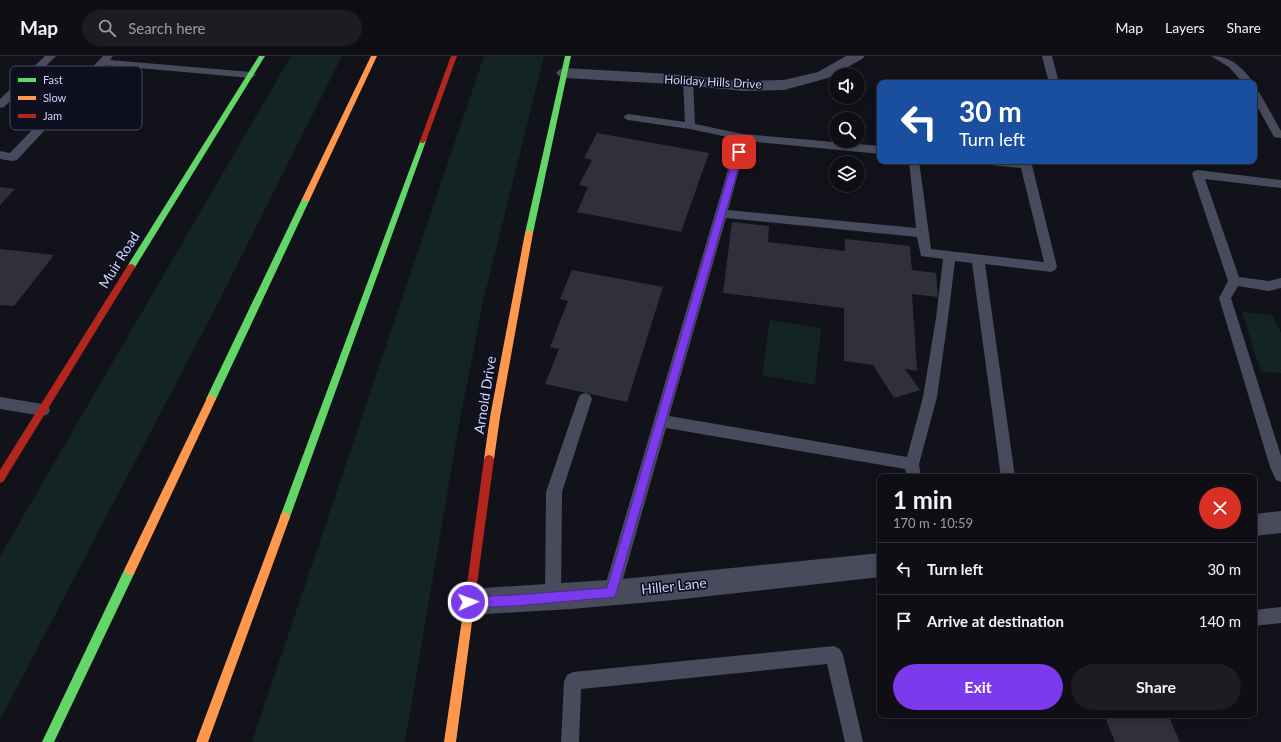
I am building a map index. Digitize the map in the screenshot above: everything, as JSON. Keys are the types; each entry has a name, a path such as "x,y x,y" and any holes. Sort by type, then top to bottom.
{"main road":[{"name":"Muir Road","path":"0,479 262,56"},
{"path":"48,742 374,56"},
{"path":"202,742 454,56"},
{"name":"Arnold Drive","path":"450,742 468,602 503,365 529,231 568,56"}],"street":[{"name":"Holiday Hills Drive","path":"564,74 688,81 744,86 784,85 823,75 857,56"},
{"path":"1257,525 1281,522"},
{"name":"Hiller Lane","path":"468,602 611,593 877,565"}],"lane":[{"path":"40,66 51,56"},
{"path":"1047,56 1053,80"},
{"path":"1216,56 1232,65 1246,80"},
{"path":"105,59 251,75"},
{"path":"688,81 690,126"},
{"path":"0,104 10,95"},
{"path":"1257,97 1278,135"},
{"path":"628,117 690,126 744,137 877,150"},
{"path":"0,155 13,157 38,130"},
{"path":"611,593 744,137"},
{"path":"914,164 925,253 1051,267 1026,164"},
{"path":"1281,184 1198,174 1234,281 1225,298 1277,467 1281,475"},
{"path":"721,213 922,233"},
{"path":"661,421 913,471 930,397 942,318 949,256"},
{"path":"978,259 1008,474"},
{"path":"1234,281 1269,286 1281,283"},
{"path":"553,597 554,492 585,399"},
{"path":"0,404 43,410"},
{"path":"1257,618 1281,615"},
{"path":"570,742 573,681 834,655 854,742"}],"green space":[{"path":"291,56 342,56 217,305 0,720 0,556"},
{"path":"484,56 544,56 483,302 458,430 405,742 252,742"},
{"path":"1242,312 1272,315 1281,333 1281,373 1261,372"},
{"path":"770,320 821,328 815,385 762,375"}],"building":[{"path":"597,133 709,153 681,232 577,212 588,187 579,185 592,160 584,158"},
{"path":"0,187 15,189 0,205"},
{"path":"732,222 769,226 768,242 845,251 845,239 910,246 912,270 936,273 938,297 912,294 917,371 905,369 920,390 894,398 873,365 844,361 844,308 723,293"},
{"path":"0,249 54,255 14,306 0,305"},
{"path":"572,270 663,287 627,402 545,384 559,349 550,347 568,301 560,299"},
{"path":"1105,718 1169,718 1180,742 1115,742"}],"traffic: fast":[{"path":"131,267 262,56"},
{"path":"529,233 568,56"},
{"path":"285,517 423,141"},
{"path":"211,399 306,199"},
{"path":"48,742 130,570"}],"traffic: slow":[{"path":"306,199 374,56"},
{"path":"489,459 495,417 529,233"},
{"path":"130,570 211,399"},
{"path":"202,742 285,517"},
{"path":"450,742 471,592"}],"traffic: jam":[{"path":"423,141 454,56"},
{"path":"0,479 131,267"},
{"path":"471,592 489,459"}],"route":[{"path":"468,602 611,593 739,152"}]}
